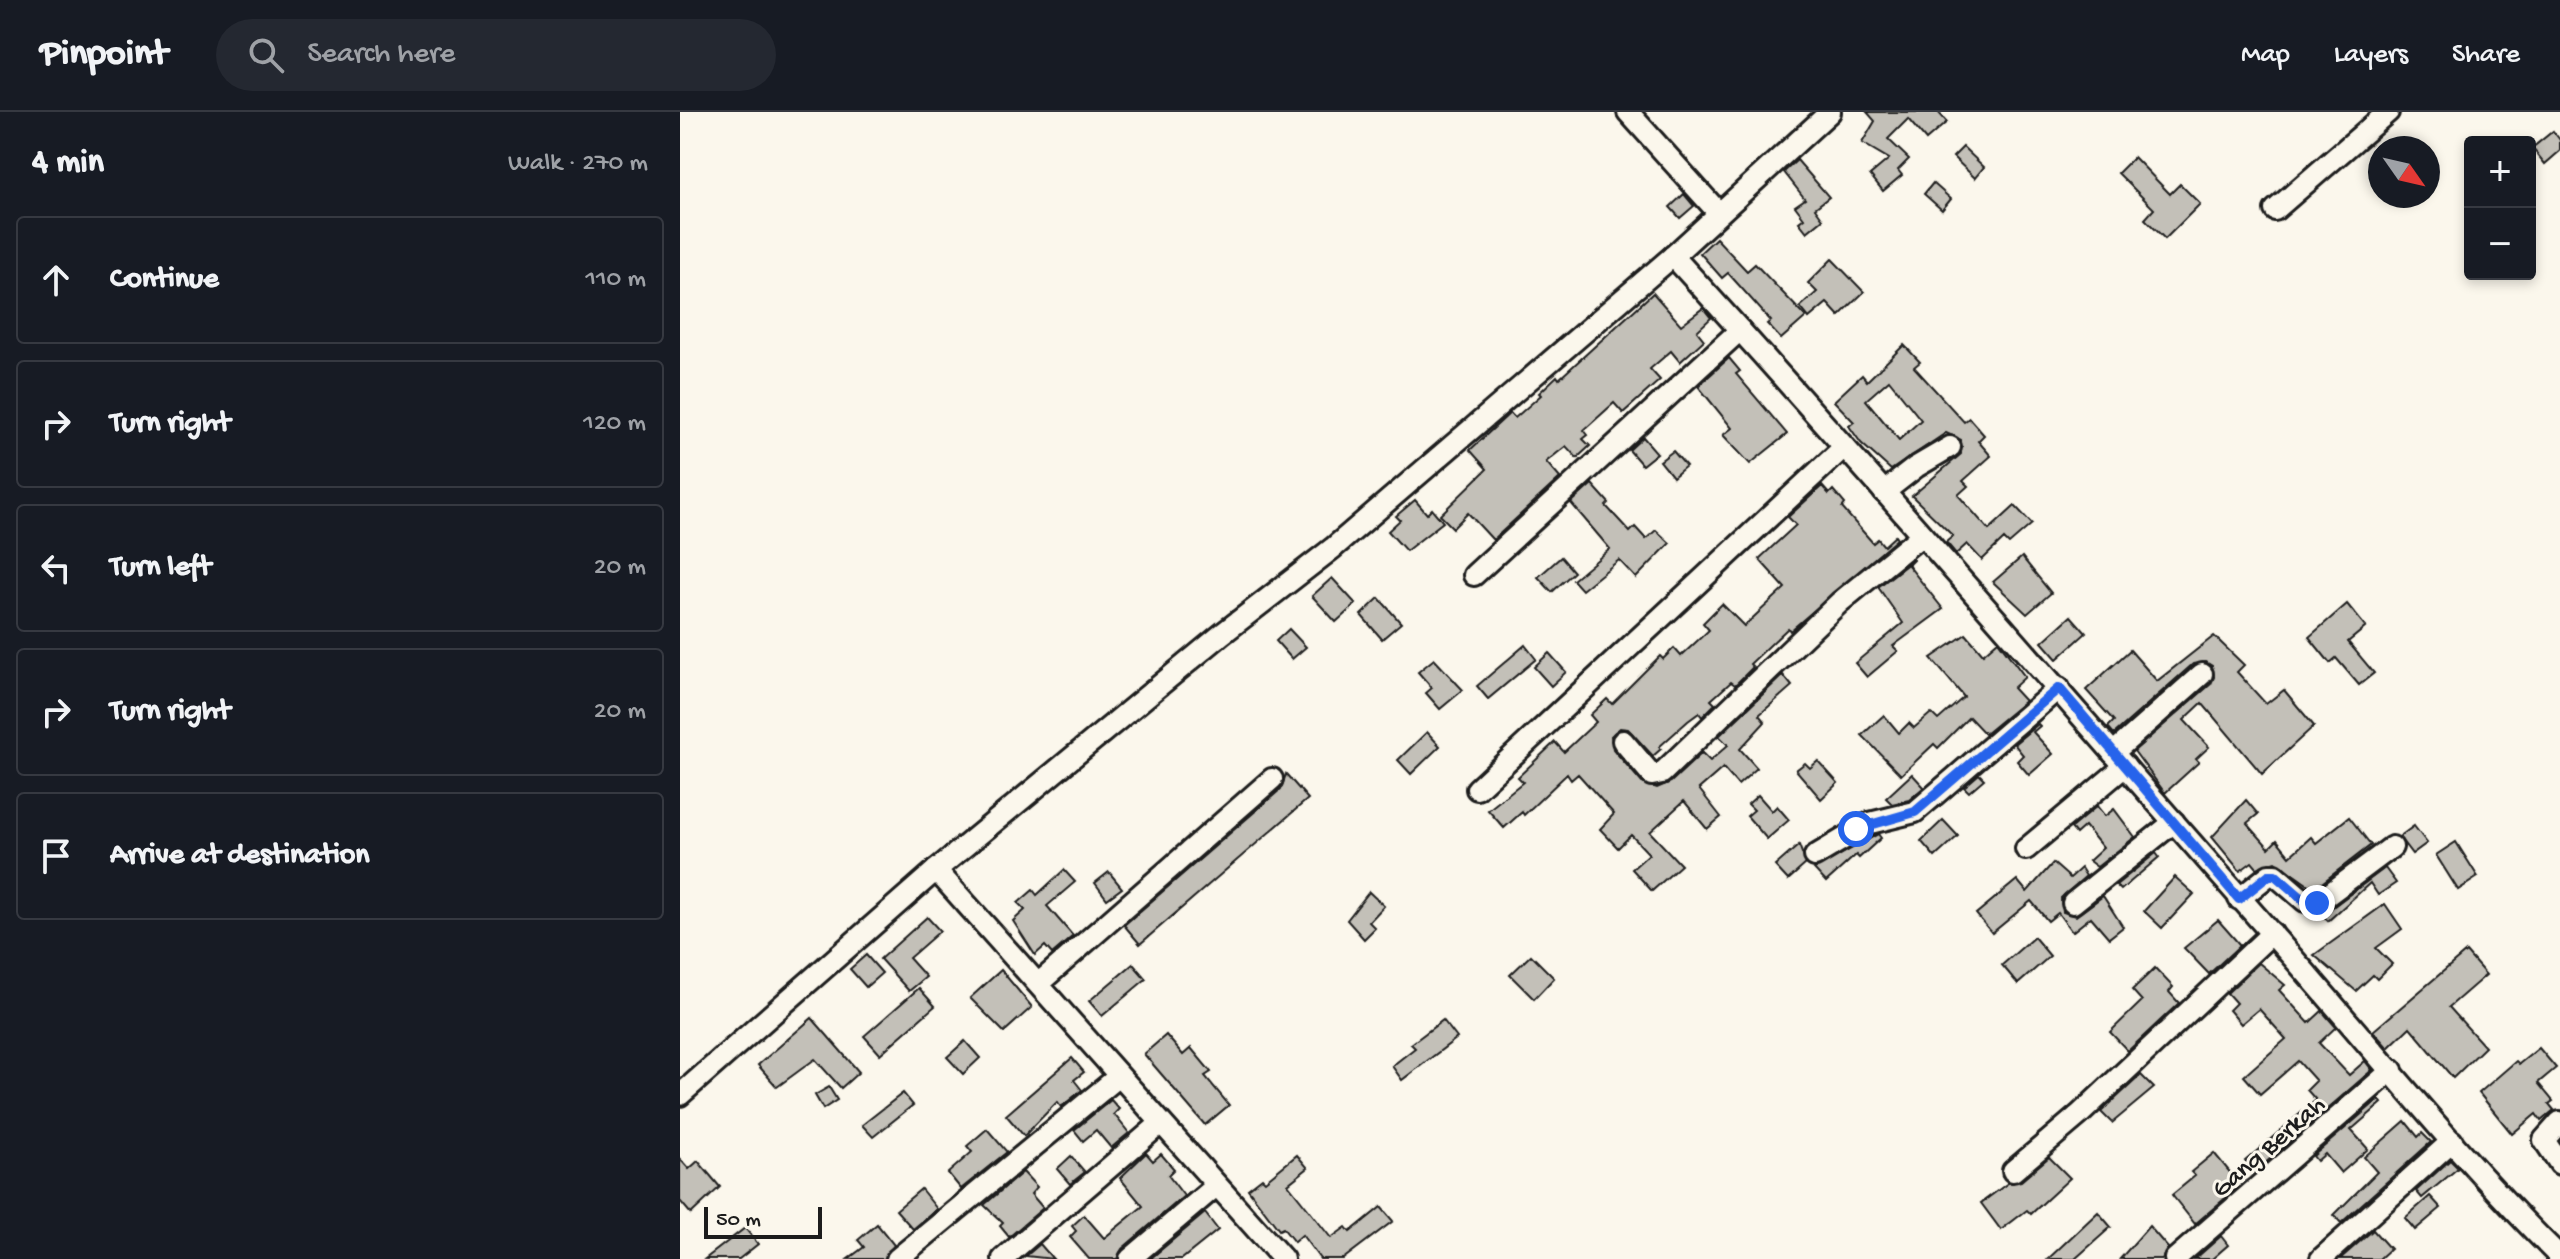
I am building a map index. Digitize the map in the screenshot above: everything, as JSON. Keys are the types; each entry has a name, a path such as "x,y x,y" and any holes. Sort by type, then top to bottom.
{"street":[{"path":"1628,112 1717,211"},
{"path":"680,1095 936,870 1222,634 1333,548 1673,256 1717,211 1830,112"},
{"path":"2275,210 2388,112"},
{"path":"1673,256 1783,375 1842,449 2059,688 2452,1141 2556,1245"},
{"path":"1474,575 1740,330"},
{"path":"1884,492 1916,467 1950,447"},
{"path":"1477,789 1842,449"},
{"path":"1623,741 1652,775 1662,773 1840,602 1922,535"},
{"path":"2026,849 2202,674"},
{"path":"1815,856 1870,823 1915,812 2059,688"},
{"path":"1039,983 1272,779"},
{"path":"2073,903 2174,822"},
{"path":"2239,899 2269,875 2275,875 2305,901 2317,903 2392,847"},
{"path":"936,870 1283,1259"},
{"path":"2013,1171 2116,1082 2272,933"},
{"name":"Gang Berkah","path":"2175,1259 2392,1070"},
{"path":"897,1259 1118,1077"},
{"path":"2560,1122 2544,1140 2560,1164"},
{"path":"1003,1259 1161,1123"},
{"path":"2321,1259 2452,1141"},
{"path":"1130,1259 1216,1186"}],"building":[{"path":"1867,112 1938,112 1947,122 1926,140 1908,119 1888,139 1909,159 1898,170 1902,175 1883,191 1870,175 1889,159 1862,143 1875,121"},
{"path":"2553,131 2560,140 2560,151 2545,164 2536,153 2536,145"},
{"path":"1963,147 1984,167 1975,178 1953,157"},
{"path":"2134,157 2170,194 2180,184 2200,204 2165,239 2145,219 2154,209 2118,173"},
{"path":"1797,160 1829,197 1815,208 1823,219 1807,232 1799,222 1804,218 1795,206 1805,199 1784,172"},
{"path":"1933,183 1951,199 1942,210 1924,194"},
{"path":"1684,194 1694,206 1680,218 1670,207"},
{"path":"1716,238 1747,271 1755,264 1806,317 1781,339 1767,324 1771,321 1728,273 1722,278 1700,253"},
{"path":"1832,259 1864,292 1839,316 1827,303 1809,318 1800,307 1817,292 1808,283"},
{"path":"1653,293 1681,325 1703,308 1711,318 1697,331 1704,340 1680,362 1671,351 1650,369 1660,380 1623,413 1614,403 1584,430 1588,435 1583,439 1590,446 1577,458 1566,446 1546,462 1560,478 1493,540 1468,513 1453,528 1440,515 1487,469 1470,450 1510,413 1515,418 1557,376 1559,379"},
{"path":"1904,345 1920,362 1914,367 1964,422 1969,418 1984,435 1978,441 1991,456 1963,481 1968,486 1958,495 1989,530 2015,506 2032,524 2009,544 2004,539 1982,560 1967,544 1956,554 1946,542 1953,536 1912,496 1961,454 1961,440 1946,433 1891,470 1861,443 1849,426 1854,422 1834,401 1862,375 1867,381","holes":["1889,380 1921,420 1899,440 1866,400"]},
{"path":"1729,358 1740,371 1736,374 1787,434 1750,464 1723,435 1732,428 1698,386"},
{"path":"1643,437 1657,453 1642,465 1629,450"},
{"path":"1673,451 1686,466 1673,477 1660,461"},
{"path":"1592,484 1609,503 1606,506 1630,532 1635,527 1646,539 1656,530 1670,543 1636,578 1619,560 1582,590 1573,580 1610,549 1571,503"},
{"path":"1822,486 1829,494 1833,490 1845,504 1842,508 1873,543 1878,539 1884,546 1895,536 1897,539 1790,631 1788,628 1750,664 1753,667 1735,685 1731,682 1711,700 1715,704 1702,717 1699,713 1688,721 1653,756 1628,729 1620,728 1611,736 1613,749 1642,783 1657,788 1671,782 1702,753 1710,761 1728,745 1719,736 1783,675 1792,686 1759,715 1765,722 1740,749 1757,768 1738,785 1723,768 1699,789 1721,817 1707,829 1684,801 1650,832 1681,865 1652,891 1632,869 1649,854 1631,835 1618,848 1600,829 1614,814 1578,774 1571,780 1567,774 1524,815 1522,812 1504,828 1488,810 1523,782 1518,777 1555,742 1564,752 1596,722 1590,715 1607,699 1612,704 1660,656 1663,659 1674,648 1681,656 1709,630 1703,623 1722,604 1744,626 1785,588 1759,559 1796,525 1788,517"},
{"path":"1415,500 1427,514 1432,509 1443,522 1406,551 1388,531 1400,520 1396,516"},
{"path":"1561,557 1574,572 1552,592 1538,577"},
{"path":"2022,557 2051,593 2027,614 1993,582"},
{"path":"1914,559 1908,565 1943,609 1893,646 1898,651 1867,677 1855,663 1903,623 1878,587"},
{"path":"1332,578 1356,604 1336,622 1312,596"},
{"path":"1379,598 1401,623 1382,639 1361,615"},
{"path":"2347,604 2366,627 2348,642 2374,673 2359,685 2336,658 2330,663 2309,637"},
{"path":"2071,616 2086,633 2057,659 2042,642"},
{"path":"1289,629 1306,647 1292,659 1276,641"},
{"path":"1966,634 1983,654 1998,641 2025,677 2013,688 2025,701 1985,734 1969,717 1938,748 1934,744 1901,775 1862,735 1884,715 1899,733 1909,723 1914,728 1931,713 1938,720 1964,697 1931,658"},
{"path":"2214,636 2244,665 2237,672 2266,704 2284,690 2314,726 2262,774 2202,703 2184,720 2209,747 2196,759 2199,762 2165,793 2134,751 2211,684 2214,677 2212,666 2205,662 2193,664 2114,734 2108,727 2114,721 2086,690 2130,650 2157,681"},
{"path":"1525,645 1536,659 1488,699 1477,686"},
{"path":"1549,653 1566,672 1551,686 1534,667"},
{"path":"1434,659 1463,690 1440,709 1426,693 1432,688 1418,672"},
{"path":"2038,724 2040,726 2033,732 2053,754 2029,775 2017,761 2023,755 2014,744"},
{"path":"1427,732 1440,746 1411,774 1398,760"},
{"path":"1818,761 1838,783 1821,799 1796,770 1805,763 1810,768"},
{"path":"1286,774 1308,799 1140,944 1124,925 1281,789"},
{"path":"1912,774 1924,787 1909,800 1892,804 1886,798"},
{"path":"1979,774 1984,779 1969,792 1964,787"},
{"path":"1758,795 1772,811 1777,806 1789,820 1767,839 1747,816 1754,810 1748,804"},
{"path":"2246,800 2258,814 2247,823 2269,848 2277,840 2290,856 2311,837 2316,843 2349,817 2371,845 2314,889 2276,862 2257,868 2252,862 2240,871 2212,837"},
{"path":"2097,806 2105,816 2114,809 2135,837 2097,867 2089,861 2103,848 2085,826 2076,834 2071,828"},
{"path":"1943,820 1958,836 1935,857 1921,841"},
{"path":"2414,826 2427,843 2412,854 2399,837"},
{"path":"1878,834 1881,838 1826,882 1814,869"},
{"path":"2456,842 2478,877 2458,890 2436,855"},
{"path":"1799,845 1806,864 1788,880 1775,866"},
{"path":"2156,853 2159,857 2121,890 2116,885"},
{"path":"2053,863 2070,878 2081,868 2086,876 2061,898 2063,912 2076,916 2103,896 2123,927 2109,938 2091,917 2072,932 2058,913 2048,921 2031,901 1992,933 1976,914 2017,880 2027,892"},
{"path":"2385,868 2396,883 2378,895 2370,883 2328,921 2322,915"},
{"path":"1064,870 1075,882 1047,906 1073,936 1052,954 1045,946 1035,955 1013,921 1025,910 1018,903 1033,890 1037,895"},
{"path":"1109,872 1122,888 1107,899 1095,883"},
{"path":"2175,877 2194,894 2162,928 2144,911"},
{"path":"1369,892 1384,906 1369,922 1375,928 1364,939 1347,920"},
{"path":"2385,904 2402,929 2376,948 2392,964 2377,979 2373,975 2356,991 2314,955"},
{"path":"927,917 940,931 909,958 926,977 909,991 880,959"},
{"path":"2218,920 2240,945 2209,974 2184,948"},
{"path":"2034,937 2050,956 2018,984 2002,965"},
{"path":"2466,952 2486,975 2449,1007 2485,1047 2453,1078 2410,1027 2388,1048 2373,1031"},
{"path":"866,955 882,973 866,987 850,969"},
{"path":"1531,955 1554,978 1534,999 1510,975"},
{"path":"2259,963 2285,985 2279,990 2309,1023 2322,1011 2336,1027 2319,1043 2349,1075 2365,1061 2372,1070 2255,1172 2245,1161 2316,1100 2307,1090 2316,1081 2298,1061 2260,1094 2244,1076 2286,1039 2259,1009 2241,1024 2229,1010 2236,1003 2227,993"},
{"path":"1133,964 1146,979 1102,1016 1089,1001"},
{"path":"2155,968 2173,987 2169,992 2179,1003 2128,1051 2110,1032 2142,1001 2132,990"},
{"path":"1001,970 1032,1007 1004,1032 970,998"},
{"path":"919,988 935,1006 880,1054 864,1036"},
{"path":"812,1018 859,1072 841,1088 815,1059 777,1087 758,1065"},
{"path":"1443,1020 1457,1038 1402,1080 1392,1066 1415,1048 1411,1044"},
{"path":"1166,1035 1183,1055 1191,1048 1211,1072 1205,1076 1229,1105 1205,1125 1144,1054"},
{"path":"965,1041 980,1058 963,1074 947,1057"},
{"path":"2539,1048 2556,1068 2538,1083 2553,1101 2549,1104 2554,1110 2541,1121 2536,1114 2512,1134 2479,1093 2516,1061 2519,1064"},
{"path":"1072,1058 1084,1072 1074,1080 1082,1090 1061,1107 1057,1102 1024,1136 1006,1115"},
{"path":"2141,1075 2154,1088 2112,1123 2101,1112"},
{"path":"829,1087 837,1100 823,1109 815,1095"},
{"path":"903,1093 913,1105 873,1137 862,1125"},
{"path":"2379,1099 2382,1103 2351,1130 2368,1149 2341,1173 2325,1154 2317,1161 2313,1156"},
{"path":"1111,1100 1119,1109 1114,1114 1129,1133 1111,1148 1096,1130 1083,1141 1074,1130"},
{"path":"2405,1121 2418,1137 2422,1133 2431,1142 2341,1223 2334,1215 2377,1172 2364,1157"},
{"path":"987,1129 1007,1152 961,1189 948,1173 972,1152 967,1146"},
{"path":"1146,1153 1153,1161 1161,1154 1174,1169 1168,1175 1184,1196 1122,1249 1117,1259 1089,1259 1070,1237 1076,1231 1072,1226 1084,1215 1104,1238 1143,1206 1120,1178"},
{"path":"2214,1153 2233,1176 2229,1180 2236,1189 2195,1224 2172,1195 2195,1176 2191,1172"},
{"path":"1297,1155 1308,1168 1288,1184 1331,1238 1346,1227 1350,1232 1381,1207 1393,1221 1343,1259 1320,1259 1302,1235 1294,1242 1283,1228 1279,1230 1248,1189 1262,1178 1265,1181"},
{"path":"1071,1156 1085,1172 1070,1184 1057,1169"},
{"path":"2049,1157 2070,1178 2031,1214 2027,1210 2001,1230 1981,1203 2008,1183 2021,1181"},
{"path":"680,1159 689,1169 698,1161 720,1187 691,1214 680,1201"},
{"path":"2450,1160 2458,1168 2422,1198 2416,1191"},
{"path":"1023,1172 1037,1187 1031,1194 1043,1208 1009,1237 1000,1226 1003,1223 984,1205"},
{"path":"921,1189 937,1209 913,1229 896,1210"},
{"path":"2430,1196 2441,1208 2415,1230 2405,1218"},
{"path":"2098,1212 2111,1227 2075,1259 2048,1259"},
{"path":"1205,1213 1218,1230 1182,1259 1150,1259"},
{"path":"877,1224 894,1245 884,1259 848,1259 864,1247 858,1240"},
{"path":"2149,1226 2168,1248 2162,1259 2120,1259"},
{"path":"745,1228 758,1244 739,1259 705,1259"},
{"path":"2373,1230 2390,1249 2379,1259 2340,1259"},
{"path":"2221,1236 2228,1245 2212,1259 2195,1259"},
{"path":"1040,1244 1053,1259 1026,1256"}],"route":[{"path":"1856,829 1915,812 2059,688 2239,899 2269,875 2275,875 2305,901 2317,903"}]}
